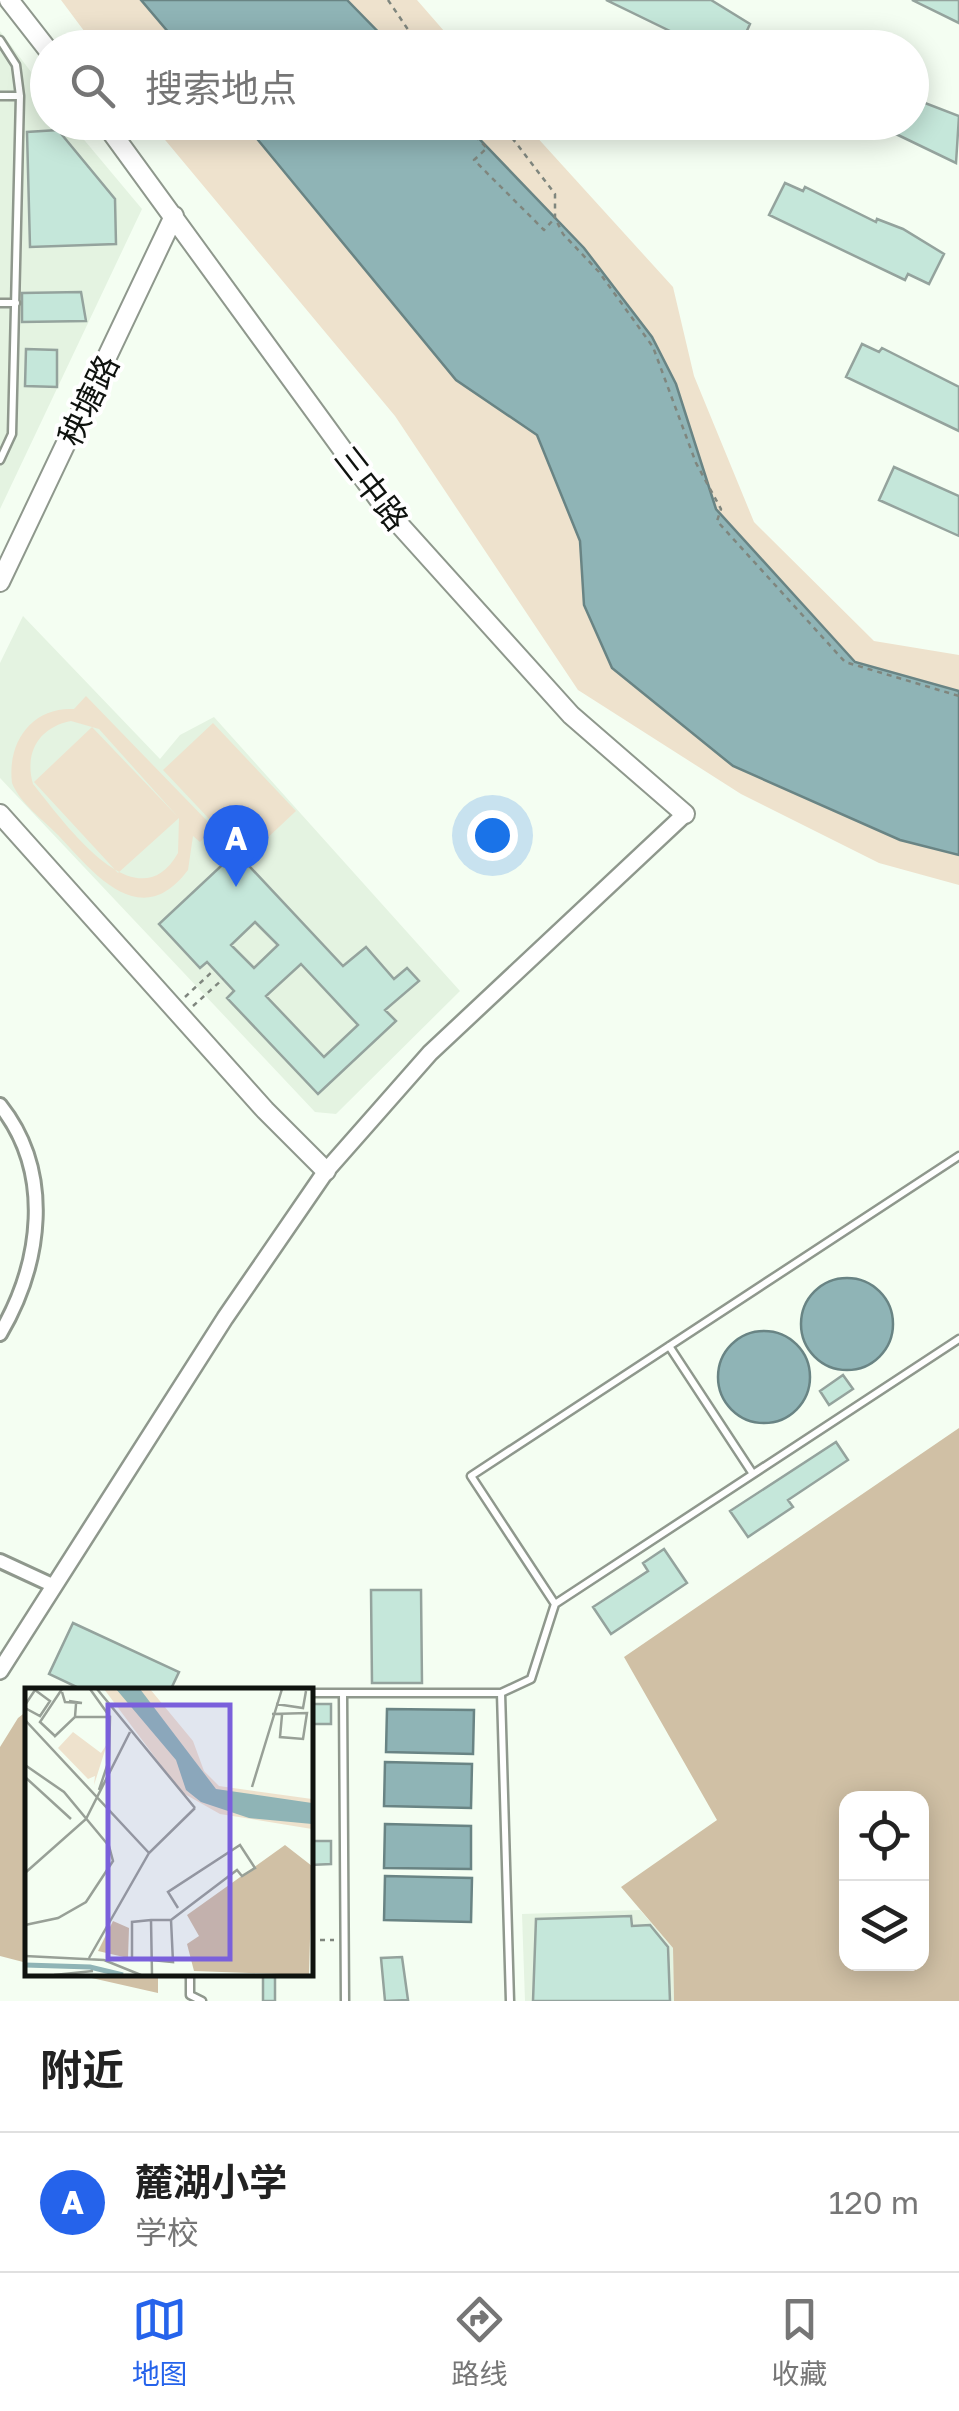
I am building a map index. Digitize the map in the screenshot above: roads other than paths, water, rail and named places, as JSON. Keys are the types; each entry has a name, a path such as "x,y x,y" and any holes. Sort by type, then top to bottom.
{"main road":[{"path":"9,0 32,30"},
{"name":"三中路","path":"117,140 388,512 571,715 684,814"},
{"name":"秧塘路","path":"0,582 174,216"},
{"path":"0,814 264,1110 326,1170"}],"street":[{"path":"0,1671 52,1585 326,1170 430,1053 684,814"},
{"path":"0,1105 24,1150 37,1227 33,1262 0,1334"},
{"path":"0,1561 52,1585"}],"lane":[{"path":"0,40 16,65 20,96 12,434 0,460"},
{"path":"0,96 20,96"},
{"path":"0,303 16,303"},
{"path":"555,1604 470,1476 959,1156"},
{"path":"312,1693 501,1693 531,1679 555,1604 959,1339"},
{"path":"669,1346 753,1474"},
{"path":"501,1693 510,2001"},
{"path":"343,1694 345,2001"},
{"path":"190,1976 190,1995 202,2001"}],"water":[{"path":"141,0 347,0 376,30 167,30"},
{"path":"258,140 480,140 584,248 652,337 676,384 716,509 855,662 959,691 959,855 900,840 733,766 612,668 584,605 580,541 537,435 456,380"},
{"path":"847,1278 864,1282 879,1292 889,1307 893,1324 889,1341 879,1356 864,1366 847,1370 830,1366 815,1356 805,1341 801,1324 805,1307 815,1292 830,1282"},
{"path":"764,1331 781,1335 796,1345 806,1360 810,1377 806,1394 796,1409 781,1419 764,1423 747,1419 732,1409 722,1394 718,1377 722,1360 732,1345 747,1335"},
{"path":"387,1709 474,1710 473,1754 386,1752"},
{"path":"385,1762 472,1764 471,1808 384,1806"},
{"path":"385,1824 471,1826 471,1869 384,1868"},
{"path":"385,1876 472,1878 471,1922 384,1920"}],"place":[{"name":"麓湖小学","path":"236,887"}]}
